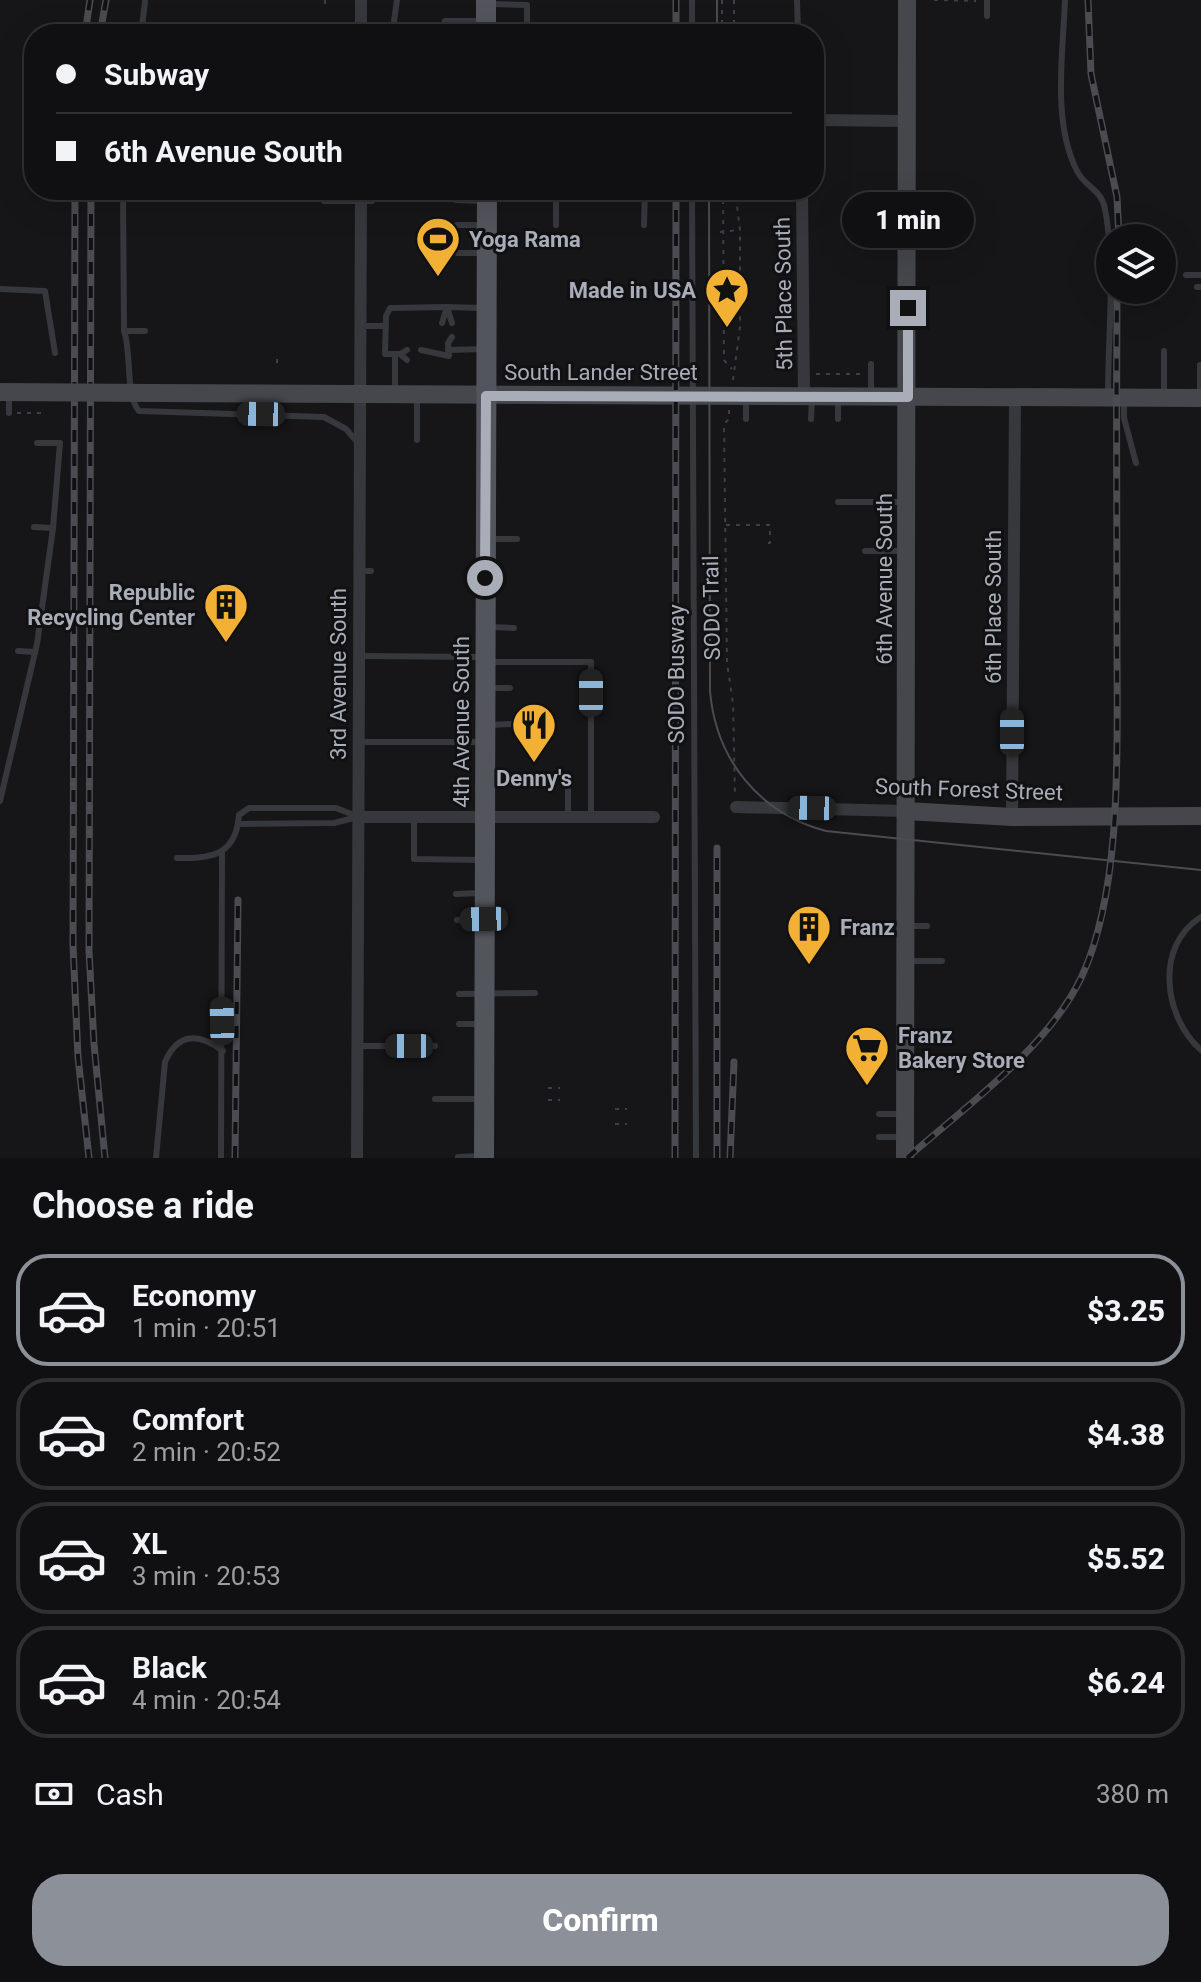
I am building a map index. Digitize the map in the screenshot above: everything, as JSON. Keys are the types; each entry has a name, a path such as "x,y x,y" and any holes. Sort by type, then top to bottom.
{"main road":[{"name":"6th Avenue South","path":"905,1158 907,0"},
{"name":"4th Avenue South","path":"484,1157 487,200"},
{"name":"South Lander Street","path":"3,394 1200,398"},
{"name":"South Forest Street","path":"906,811 1012,817 1201,816"}],"street":[{"path":"361,0 361,24"},
{"path":"824,120 907,121"},
{"name":"3rd Avenue South","path":"357,1158 363,1118 356,1046 359,656 365,571 359,444 364,200"},
{"name":"5th Place South","path":"802,200 804,374 808,397"},
{"name":"6th Place South","path":"1012,817 1015,398"},
{"name":"South Forest Street","path":"736,807 906,811"},
{"path":"359,817 654,817"}],"lane":[{"path":"394,21 397,0"},
{"path":"692,0 692,24"},
{"path":"797,0 798,24"},
{"path":"987,0 987,16"},
{"path":"1065,0 1065,129 1077,171 1097,190 1105,205 1116,398 1136,463"},
{"path":"142,24 145,2"},
{"path":"445,21 527,5 527,24"},
{"path":"123,200 124,331 130,349 132,404 139,411 324,417 346,429 359,444"},
{"path":"324,201 334,200"},
{"path":"556,200 556,225"},
{"path":"644,225 645,200"},
{"name":"SODO Busway","path":"692,200 696,1158"},
{"path":"457,225 487,225"},
{"path":"457,253 487,253"},
{"path":"1186,275 1201,275"},
{"path":"0,289 45,291 55,353"},
{"path":"442,323 447,307"},
{"path":"447,307 452,323"},
{"path":"401,353 385,354 386,316 390,308 487,308"},
{"path":"359,326 385,326"},
{"path":"124,331 145,331"},
{"path":"421,350 430,355 449,356 447,342 486,349"},
{"path":"1164,351 1164,398"},
{"path":"401,353 407,360"},
{"path":"395,395 401,353"},
{"path":"421,360 430,355"},
{"path":"871,364 871,397"},
{"path":"1200,365 1200,398"},
{"path":"9,413 3,394 50,395"},
{"path":"417,395 417,440"},
{"path":"746,397 746,419"},
{"path":"808,397 811,419"},
{"path":"838,397 838,419"},
{"path":"0,801 35,652 53,528 60,443 37,443"},
{"path":"838,502 908,502"},
{"path":"34,527 53,528"},
{"path":"485,539 517,539"},
{"path":"865,551 908,551"},
{"path":"485,627 514,628"},
{"path":"18,651 35,652"},
{"path":"359,656 591,662 591,817"},
{"path":"485,688 510,688"},
{"path":"359,742 485,733 511,724"},
{"path":"568,785 568,817"},
{"path":"177,858 213,858 222,854 237,834 239,815 249,808 336,808 359,817"},
{"path":"239,824 334,823 359,817"},
{"path":"414,817 414,859 484,860"},
{"path":"221,1158 222,854"},
{"path":"456,894 484,893"},
{"path":"1201,917 1183,936 1173,956 1169,977 1170,997 1178,1019 1191,1042 1201,1050"},
{"path":"457,920 484,919"},
{"path":"906,926 927,926"},
{"path":"906,961 942,961"},
{"path":"459,994 535,993"},
{"path":"459,1024 484,1024"},
{"path":"156,1158 165,1062 171,1047 184,1038 198,1036 223,1051"},
{"path":"356,1046 435,1046"},
{"path":"435,1099 484,1099"},
{"path":"879,1114 905,1114"},
{"path":"879,1137 905,1137"},
{"path":"458,1157 484,1157"},
{"path":"357,1158 367,1158"}],"path":[{"path":"325,0 325,9"},
{"path":"722,0 722,24"},
{"path":"734,0 734,24"},
{"path":"934,0 980,1"},
{"path":"723,200 722,354 733,369"},
{"path":"733,377 740,327 740,230 736,200"},
{"path":"722,232 740,230"},
{"path":"277,353 277,363"},
{"path":"804,374 871,374"},
{"name":"SODO Trail","path":"729,412 724,424 727,663 733,703 736,807"},
{"path":"9,413 41,413"},
{"path":"725,525 770,525 770,543 765,543"},
{"path":"548,1088 560,1088"},
{"path":"548,1100 560,1100"},
{"path":"615,1109 627,1109"},
{"path":"615,1124 627,1124"}],"tram line":[{"path":"717,0 717,24"},
{"path":"709,200 710,691 721,739 745,780 780,811 826,831 1201,870"}],"railway":[{"path":"86,24 90,0"},
{"path":"102,24 106,0"},
{"path":"676,0 676,24"},
{"path":"1088,0 1091,74 1117,197 1118,224"},
{"path":"75,200 73,945 78,1057 89,1158"},
{"path":"91,200 89,951 105,1158"},
{"path":"675,1158 676,200"},
{"path":"907,1158 1004,1074 1049,1027 1082,976 1105,901 1117,770 1117,304"},
{"path":"717,848 717,1158"},
{"path":"235,1158 238,900"},
{"path":"730,1158 734,1062"}],"place":[{"name":"Yoga Rama","path":"438,278"},
{"name":"Made in USA","path":"727,329"},
{"name":"Republic Recycling Center","path":"226,644"},
{"name":"Denny's","path":"534,764"},
{"name":"Franz","path":"809,966"},
{"name":"Franz Bakery Store","path":"867,1087"}],"route":[{"path":"485,578 486,396 908,397 908,308"}]}
